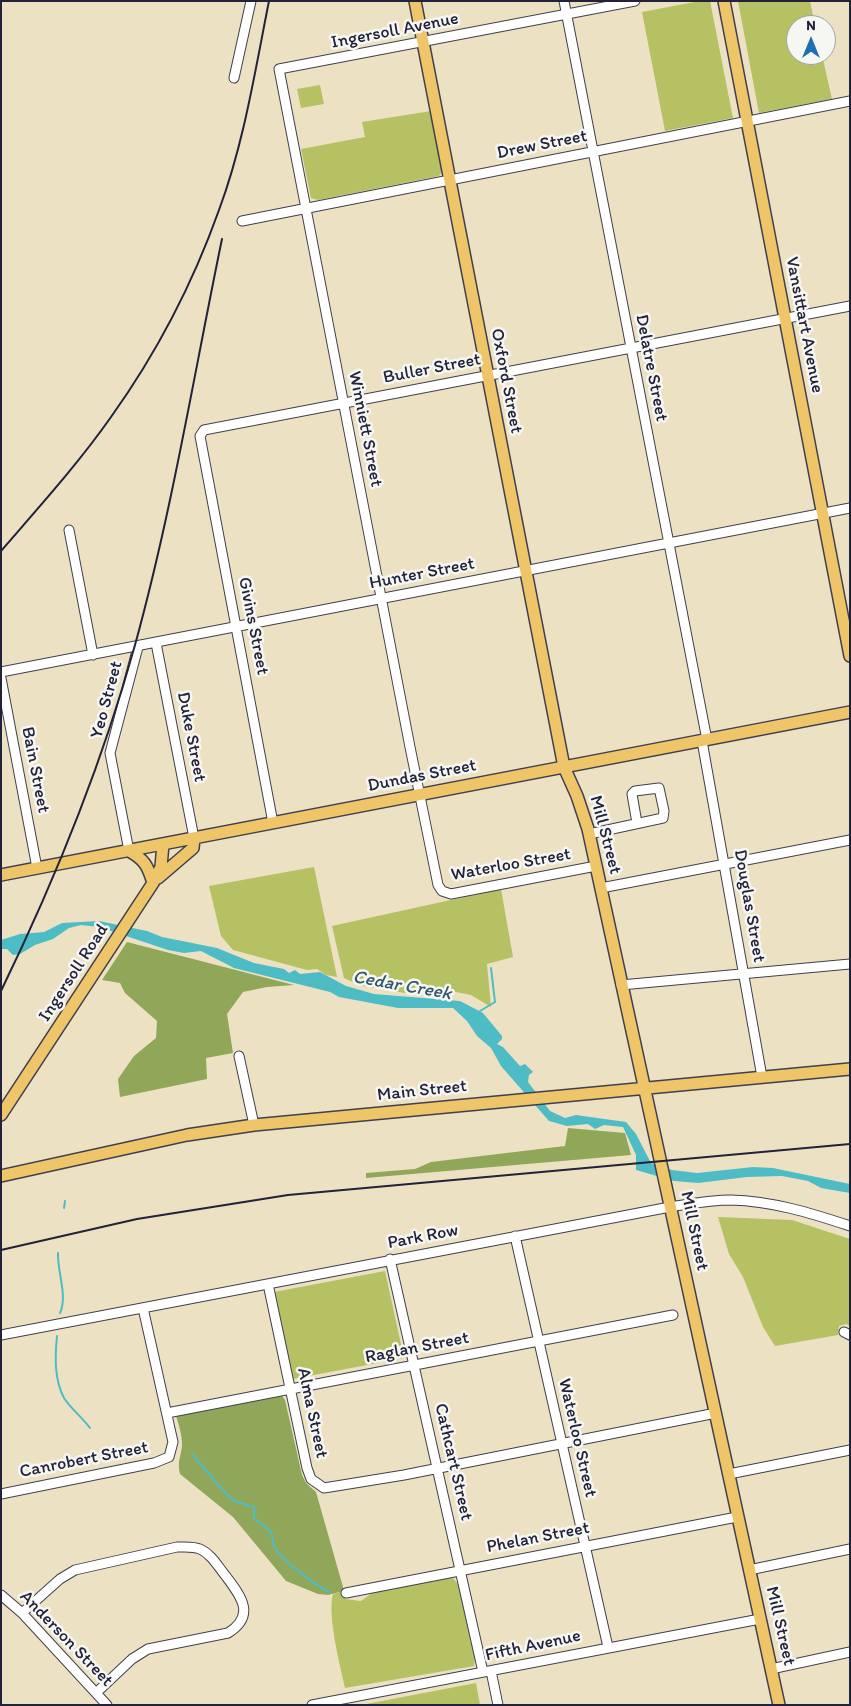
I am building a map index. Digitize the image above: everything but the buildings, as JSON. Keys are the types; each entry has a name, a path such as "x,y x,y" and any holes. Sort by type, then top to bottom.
{"main road":[{"name":"Oxford Street","path":"415,1 524,571 564,767"},
{"name":"Vansittart Avenue","path":"724,1 850,656"},
{"name":"Dundas Street","path":"1,875 850,712"},
{"name":"Mill Street","path":"564,767 581,806 596,866 779,1705"},
{"path":"129,851 142,858 148,867 153,882 193,848 194,838"},
{"name":"Ingersoll Road","path":"1,1115 153,882 161,867 163,844"},
{"name":"Main Street","path":"1,1176 187,1135 254,1124 458,1104 644,1090 850,1069"}],"street":[{"path":"234,78 251,1"},
{"name":"Delatre Street","path":"564,1 669,543 705,740"},
{"name":"Ingersoll Avenue","path":"280,69 635,1"},
{"name":"Winniett Street","path":"280,69 419,795"},
{"name":"Drew Street","path":"242,221 850,101"},
{"name":"Buller Street","path":"200,436 206,429 850,306"},
{"name":"Givins Street","path":"200,436 274,823"},
{"name":"Hunter Street","path":"1,672 850,508"},
{"name":"Yeo Street","path":"69,530 93,655"},
{"name":"Duke Street","path":"156,643 194,838"},
{"name":"Yeo Street","path":"129,851 110,753 138,647"},
{"name":"Bain Street","path":"1,678 37,868"},
{"name":"Douglas Street","path":"705,740 724,863 762,1077"},
{"path":"588,834 637,824 664,816 659,788 635,791 632,794 637,824"},
{"name":"Waterloo Street","path":"419,795 438,885 445,893 451,894 596,866"},
{"path":"601,888 850,840"},
{"path":"621,985 850,964"},
{"path":"239,1056 254,1124"},
{"name":"Park Row","path":"1,1335 390,1259 670,1207 729,1200 767,1203 792,1208 850,1226"},
{"name":"Waterloo Street","path":"515,1236 608,1647"},
{"name":"Cathcart Street","path":"390,1259 460,1570 487,1672 498,1705"},
{"name":"Alma Street","path":"268,1284 307,1468 311,1479 317,1485 335,1488 437,1468"},
{"name":"Canrobert Street","path":"1,1494 161,1461 170,1454 174,1445 142,1308"},
{"name":"Raglan Street","path":"167,1413 673,1315"},
{"path":"437,1468 561,1442 716,1413"},
{"path":"729,1474 850,1450"},
{"name":"Phelan Street","path":"346,1593 737,1517"},
{"path":"22,1613 60,1579 79,1568 177,1547 193,1547 209,1554 242,1598 244,1610 237,1626 228,1633 148,1650 132,1660 96,1693"},
{"path":"749,1570 850,1549"},
{"name":"Anderson Street","path":"1,1596 22,1613 107,1705"},
{"name":"Fifth Avenue","path":"312,1705 760,1619"},
{"path":"771,1669 850,1652"}],"green space":[{"path":"700,1 710,1 733,118 665,131 642,12"},
{"path":"738,1 810,1 813,15 786,15 786,65 824,65 832,99 759,113"},
{"path":"320,85 324,104 301,108 297,89"},
{"path":"431,111 442,171 439,176 318,200 311,198 301,149 365,137 362,122"},
{"path":"314,867 337,977 326,975 317,969 307,970 233,950 221,936 209,886"},
{"path":"501,889 513,957 487,964 491,1007 471,995 456,992 405,993 362,986 344,978 332,926"},
{"path":"127,942 294,985 267,987 243,992 227,1014 233,1053 206,1058 207,1079 120,1097 118,1079 134,1056 156,1038 157,1021 125,993 120,983 102,980"},
{"path":"568,1128 625,1133 631,1155 366,1178 366,1173 415,1169 431,1162 565,1146"},
{"path":"718,1217 792,1220 850,1239 850,1326 846,1324 839,1326 838,1335 775,1346 763,1327 743,1277 729,1254"},
{"path":"385,1271 404,1358 293,1379 274,1292"},
{"path":"282,1396 285,1400 302,1475 306,1483 316,1492 343,1591 328,1595 318,1594 286,1581 233,1517 180,1474 179,1462 182,1441 176,1416"},
{"path":"453,1578 458,1584 475,1658 474,1666 345,1688 333,1627 333,1594 343,1591 345,1599 361,1601 372,1593"},
{"path":"476,1683 480,1705 361,1705"}],"water":[{"name":"Cedar Creek","path":"99,921 147,931 162,937 217,948 254,963 284,969 289,973 295,970 300,974 320,972 346,986 374,994 460,1001 483,1013 502,1036 502,1039 497,1044 503,1047 520,1066 525,1064 533,1072 529,1075 528,1082 550,1111 565,1118 576,1115 626,1122 636,1134 651,1163 672,1170 697,1173 753,1167 773,1168 850,1184 850,1193 821,1188 808,1181 782,1176 747,1177 698,1183 674,1181 636,1170 636,1155 623,1127 604,1125 595,1129 588,1124 567,1126 549,1121 501,1066 491,1048 477,1036 467,1021 453,1008 398,1008 339,997 330,992 234,968 201,951 184,953 168,950 99,927 81,925 69,928 53,939 35,945 20,954 13,955 7,949 1,949 1,940 20,934 44,932 62,923"}],"waterway":[{"path":"480,1011 495,1002 491,968"},
{"path":"64,1208 65,1201"},
{"path":"58,1253 63,1291 60,1313"},
{"path":"57,1336 56,1367 58,1383 64,1398 90,1428"},
{"path":"192,1454 229,1497 234,1501 254,1507 254,1518 271,1532 273,1543 281,1556 306,1577 329,1592"}],"railway":[{"path":"1,551 72,468 111,417 158,343 185,291 209,237 228,185 248,107 269,1"},
{"path":"1,991 40,907 76,821 108,734 135,645 160,544 182,442 222,239"},
{"path":"1,1250 137,1219 288,1195 850,1144"}]}
